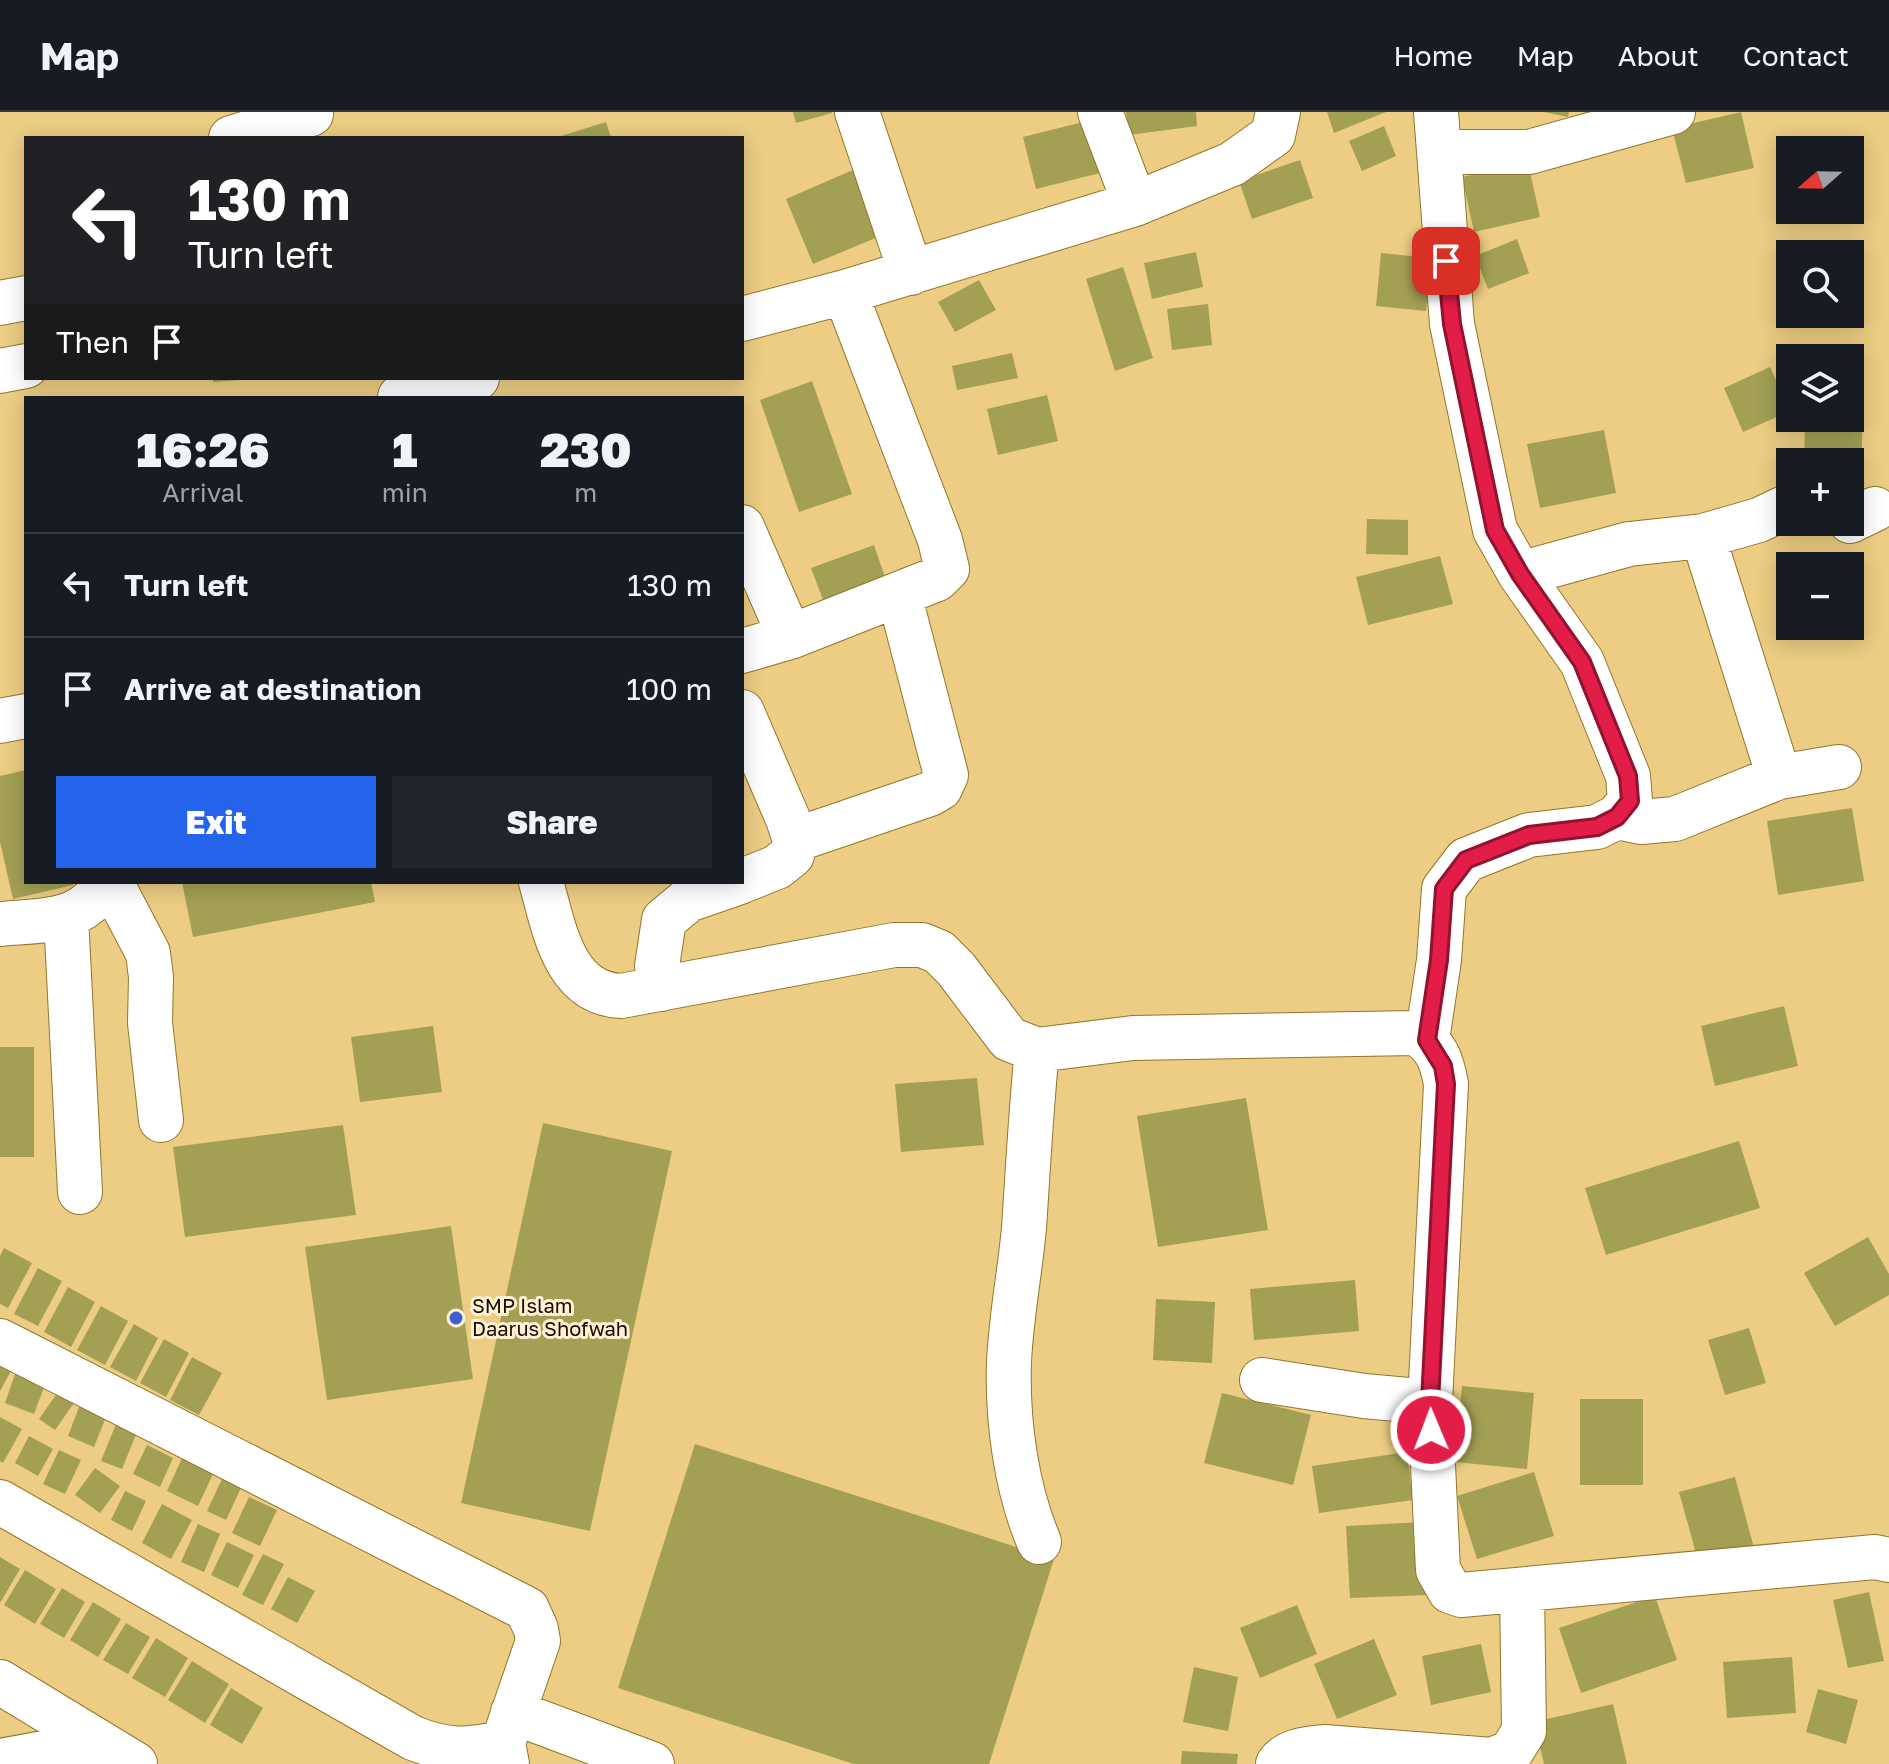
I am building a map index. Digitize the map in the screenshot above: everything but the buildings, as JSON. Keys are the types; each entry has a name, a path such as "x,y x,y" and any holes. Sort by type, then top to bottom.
{"street":[{"path":"857,112 911,273"},
{"path":"1100,112 1135,204"},
{"path":"744,318 911,273 1135,204 1232,164 1273,135 1278,112"},
{"path":"1427,1040 1439,960 1444,889 1466,860 1529,835 1597,827 1617,817 1630,801 1628,776 1582,662 1520,574 1495,530 1452,324 1438,132 1529,152 1673,112"},
{"path":"242,136 301,125"},
{"path":"744,650 790,637 899,594 941,577 947,569 947,562 845,292"},
{"path":"0,303 24,298"},
{"path":"0,371 24,366"},
{"path":"408,396 469,380"},
{"path":"1520,574 1629,544 1703,536 1776,512"},
{"path":"744,532 790,637"},
{"path":"1703,536 1779,777"},
{"path":"795,840 930,794 940,788 946,775 899,594"},
{"path":"0,721 24,716"},
{"path":"744,717 795,840 792,855 777,867 744,881"},
{"path":"1617,817 1641,822 1675,819 1779,777 1839,767"},
{"path":"0,924 66,916 81,911 95,899 96,884"},
{"path":"107,884 116,892 148,953 150,1023 161,1120"},
{"path":"542,884 561,950 589,988 606,995 621,996 894,945 922,945 939,952 956,969 1009,1039 1037,1050 1133,1038 1415,1033 1427,1040 1443,1066 1446,1084 1430,1402 1438,1570 1450,1591 1461,1595 1875,1557 1889,1560"},
{"path":"661,989 657,966 664,920 688,900 735,884"},
{"path":"66,916 80,1192"},
{"path":"1037,1050 1009,1363 1012,1423 1019,1473 1030,1520 1039,1542"},
{"path":"0,1341 527,1609 538,1641 508,1740"},
{"path":"1262,1380 1364,1396 1430,1402"},
{"path":"0,1502 413,1738 439,1748 465,1750 508,1740 652,1764"},
{"path":"1278,1764 1302,1749 1324,1747 1492,1760 1511,1752 1524,1731 1522,1590"},
{"path":"0,1682 117,1753"},
{"path":"0,1761 117,1753"}],"place":[{"name":"SMP Islam Daarus Shofwah","path":"456,1318"}],"route":[{"path":"1431,1430 1446,1084 1443,1066 1427,1040 1439,960 1444,889 1466,860 1529,835 1597,827 1617,817 1630,801 1628,776 1582,662 1520,574 1495,530 1452,324 1446,261"}]}
